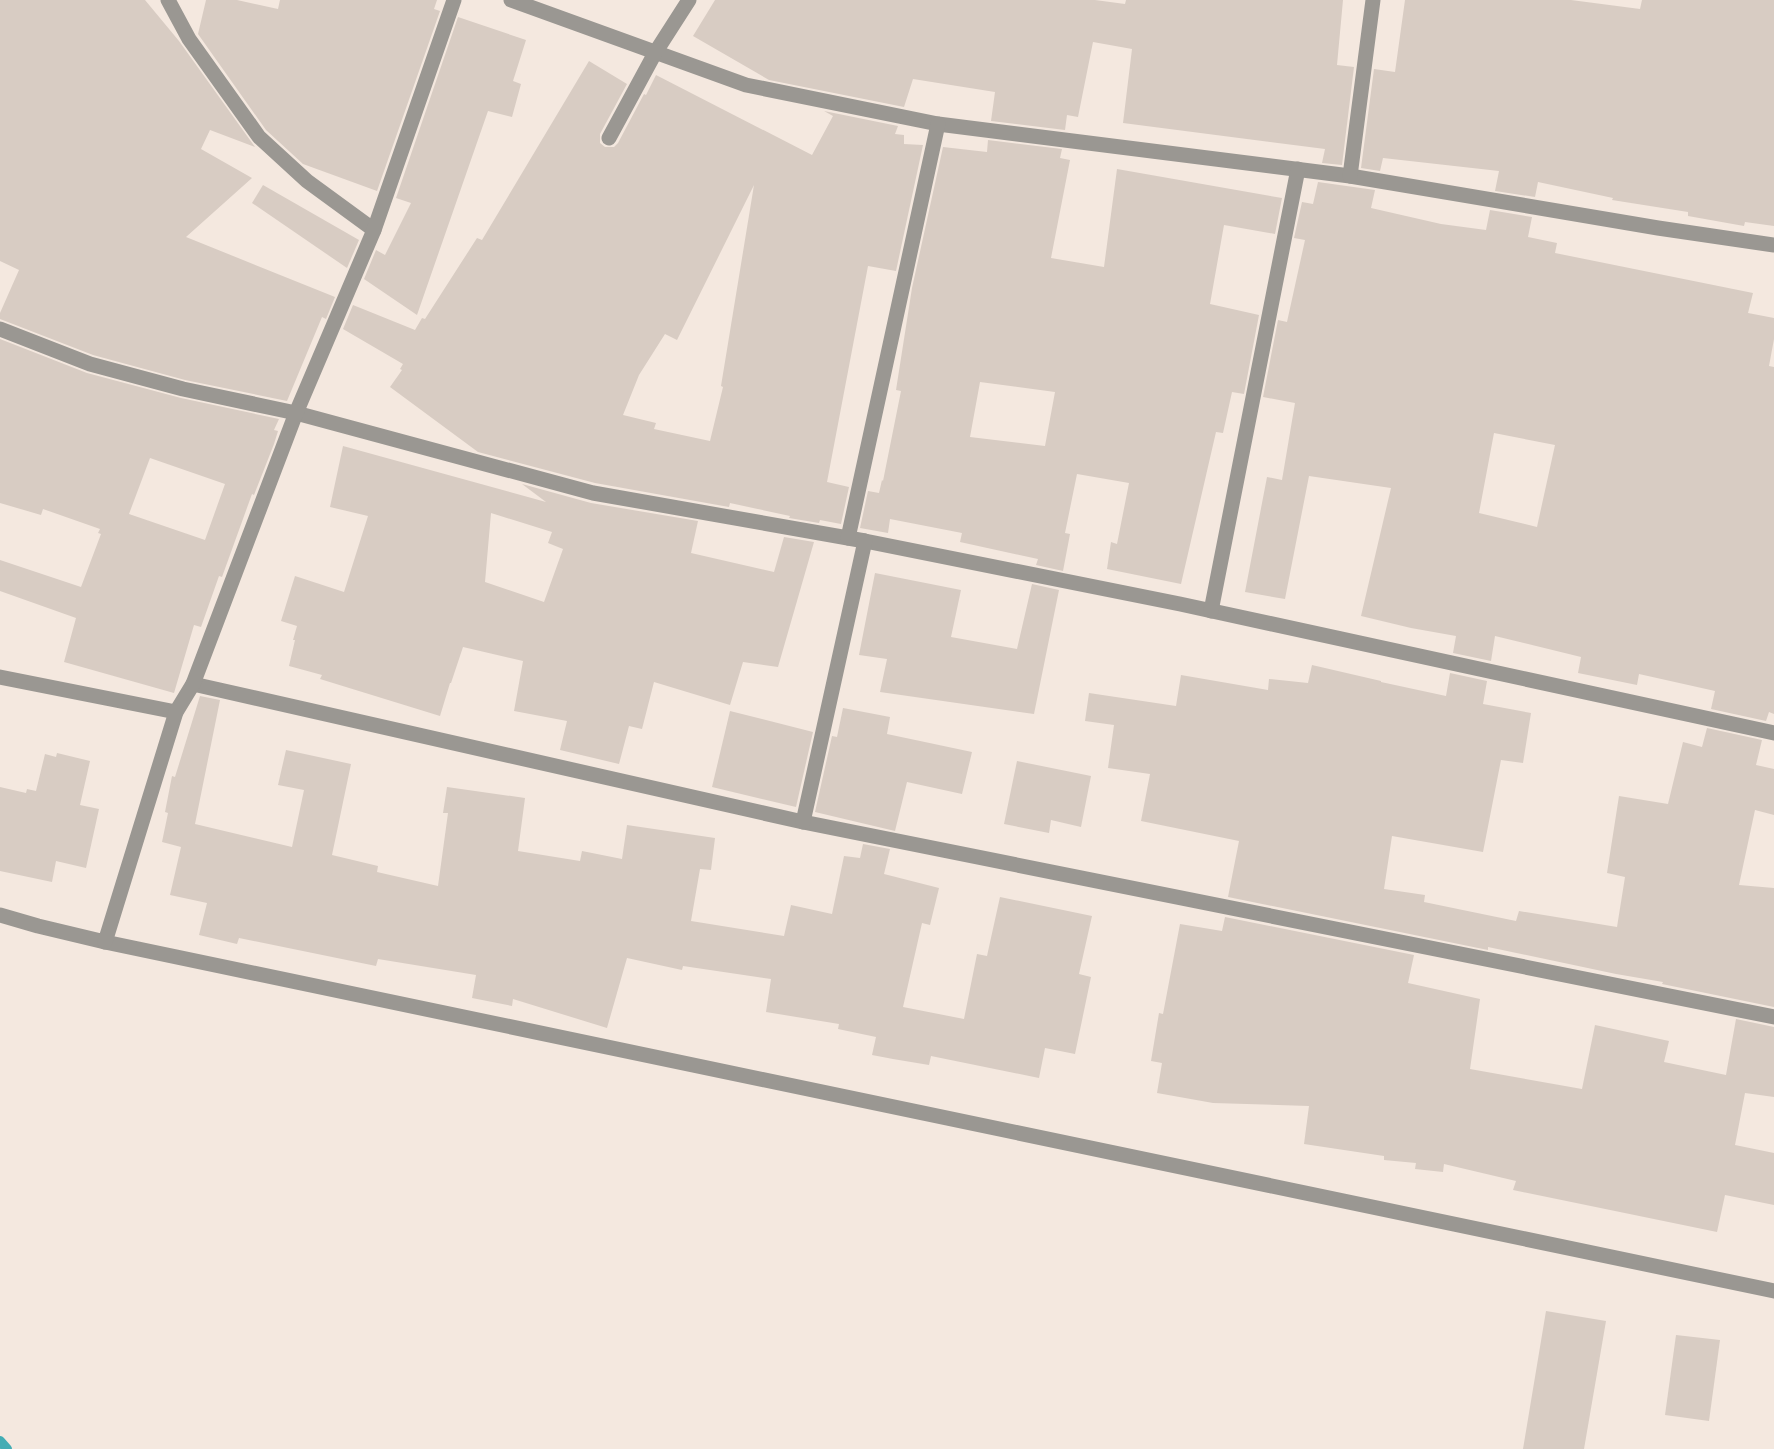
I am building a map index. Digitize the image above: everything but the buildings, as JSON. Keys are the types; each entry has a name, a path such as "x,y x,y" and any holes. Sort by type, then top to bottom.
{"street":[{"path":"168,0 189,39 259,137 307,181 374,230"},
{"path":"105,942 176,712 193,684 296,413 374,230 454,0"},
{"path":"511,0 746,85 938,124 1350,176 1658,228 1774,245"},
{"path":"609,138 655,53 689,0"},
{"path":"1350,176 1373,0"},
{"path":"848,538 938,124"},
{"path":"1211,611 1298,169"},
{"path":"0,330 90,364 183,389 296,413 593,494 865,541 1211,611 1774,733"},
{"path":"803,822 865,541"},
{"path":"0,677 176,712"},
{"path":"193,684 803,822 1774,1017"},
{"path":"0,915 105,942 1774,1291"}],"waterway":[{"path":"0,1441 7,1449"}]}
